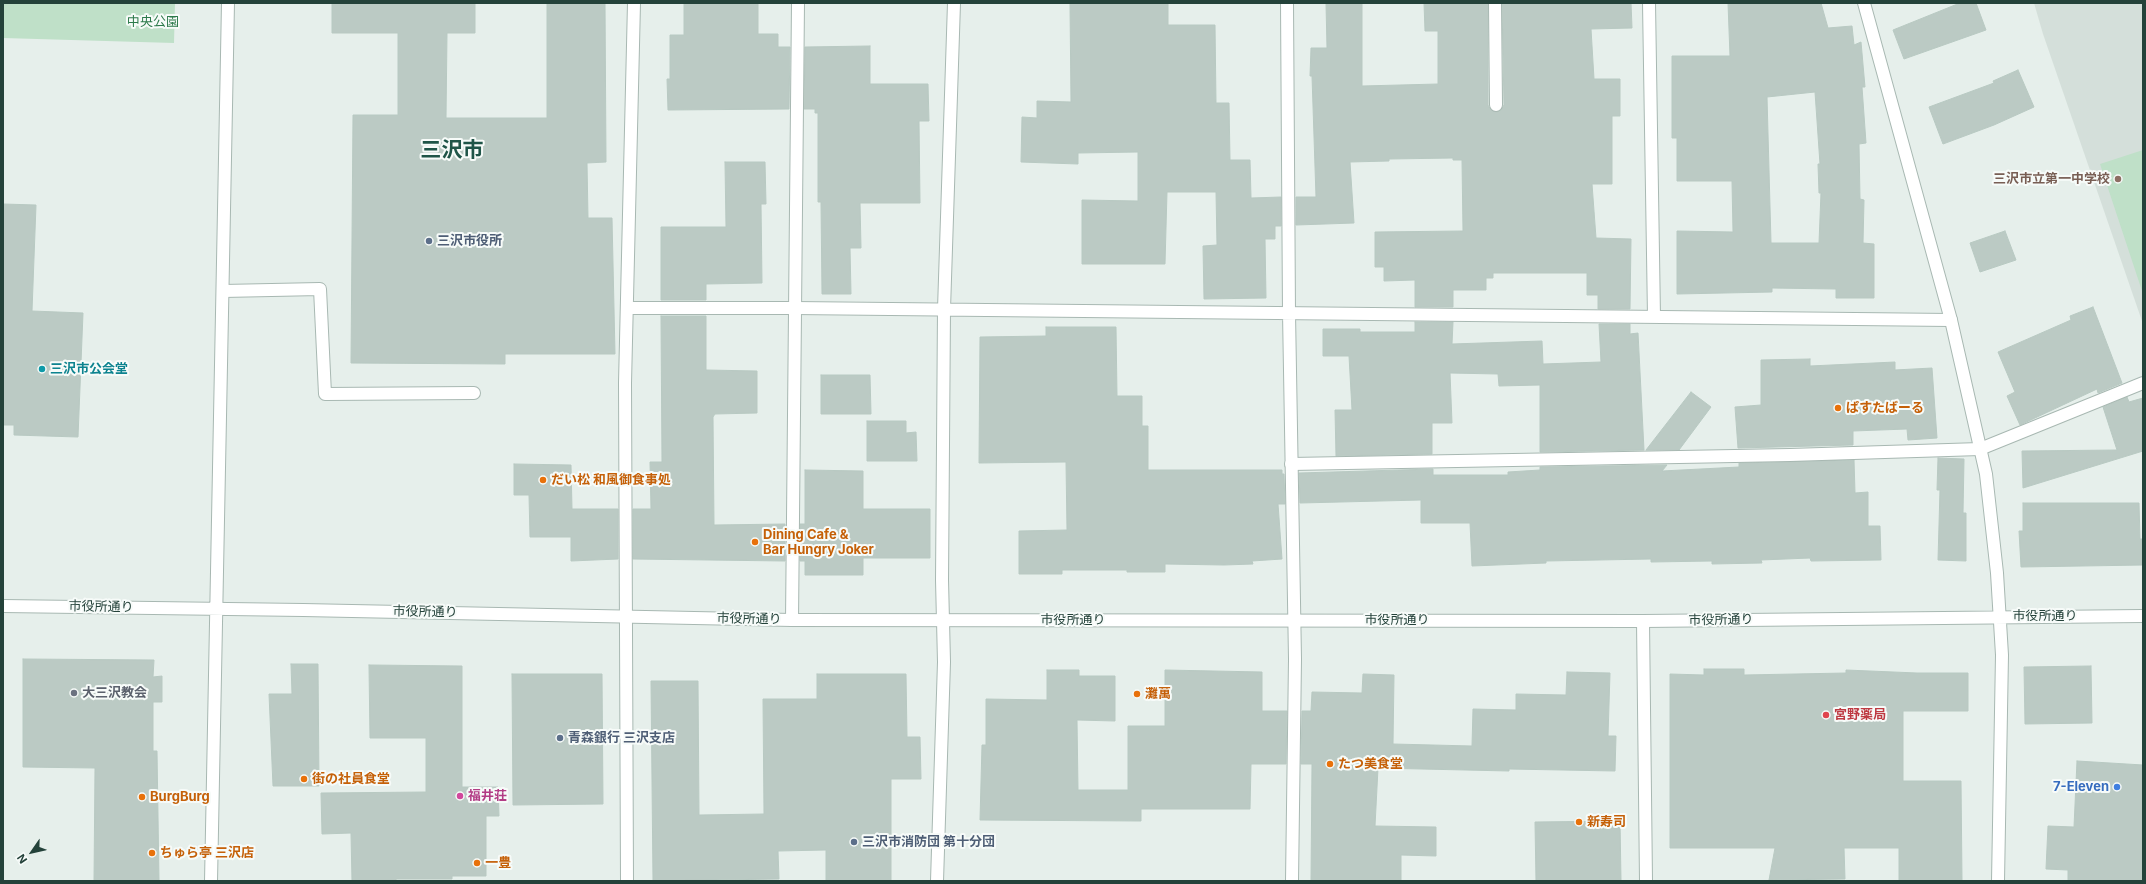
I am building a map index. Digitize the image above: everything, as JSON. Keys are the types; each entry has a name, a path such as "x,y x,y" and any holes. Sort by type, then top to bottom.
{"street":[{"path":"211,881 228,3"},
{"path":"627,881 625,383 634,3"},
{"path":"792,620 798,3"},
{"path":"937,881 944,620 942,580 944,309 954,3"},
{"path":"1287,3 1289,313 1295,659 1292,881"},
{"path":"1495,3 1496,105"},
{"path":"1649,3 1654,317"},
{"path":"1864,3 1951,320 1986,474 2000,616 2002,655 1998,881"},
{"path":"223,291 320,289 325,394 474,393"},
{"path":"627,308 944,309 1951,320"},
{"path":"1291,464 1790,455 1980,449 2143,383"},
{"name":"市役所通り","path":"3,606 217,608 792,620 1643,621 2000,616 2143,616"},
{"path":"1643,621 1646,881"}],"shaded area":[{"name":"三沢市立第一中学校","path":"2034,3 2143,3 2143,324 2043,34"}],"green space":[{"name":"中央公園","path":"3,3 175,3 174,43 3,38"},
{"path":"2143,150 2143,294 2100,164"}],"building":[{"path":"332,3 475,3 475,33 447,33 446,118 547,118 547,3 605,3 606,162 587,163 588,218 612,218 615,354 505,354 505,364 351,363 353,115 398,115 398,33 332,33"},
{"path":"684,3 758,3 758,34 778,34 778,47 790,47 789,109 668,110 667,79 670,79 670,35 684,35"},
{"path":"1070,3 1168,3 1168,25 1215,25 1216,103 1229,103 1230,160 1250,160 1251,198 1281,197 1281,226 1275,226 1275,239 1265,239 1266,298 1204,299 1203,246 1217,245 1216,192 1167,192 1165,264 1082,264 1082,200 1138,201 1138,152 1078,153 1078,164 1021,162 1022,117 1037,118 1037,101 1071,102"},
{"path":"1326,3 1362,3 1362,86 1438,84 1438,31 1425,31 1424,3 1488,3 1488,105 1490,109 1496,112 1500,111 1504,105 1502,3 1631,3 1632,28 1591,29 1594,79 1620,79 1620,116 1612,116 1612,184 1592,184 1596,238 1631,239 1630,309 1598,309 1598,295 1587,295 1587,273 1493,273 1493,278 1486,278 1486,290 1453,290 1453,307 1415,307 1415,280 1384,281 1384,267 1375,267 1375,232 1463,231 1462,160 1453,160 1453,158 1389,159 1389,161 1350,162 1354,223 1296,225 1296,197 1316,197 1312,76 1310,76 1311,48 1327,48"},
{"path":"1728,3 1821,3 1828,28 1852,26 1854,45 1861,42 1865,87 1862,87 1866,143 1859,144 1860,199 1864,200 1863,243 1874,244 1874,298 1836,298 1836,289 1772,288 1772,292 1677,294 1677,231 1733,232 1732,181 1677,181 1677,138 1672,138 1672,56 1730,56","holes":["1815,92 1820,164 1818,164 1819,193 1821,193 1819,243 1771,243 1767,97"]},
{"path":"1960,3 1976,3 1986,30 1904,59 1893,30"},
{"path":"870,46 870,84 928,84 929,121 919,121 920,203 860,203 861,248 850,248 851,294 822,294 821,202 818,202 818,113 815,113 815,109 804,109 805,47"},
{"path":"2018,70 2034,107 1994,125 1943,144 1929,107 1994,83 1993,81"},
{"path":"725,162 765,162 766,204 761,204 762,283 706,284 706,300 661,300 661,227 726,227"},
{"name":"三沢市公会堂","path":"3,204 36,205 32,311 83,313 78,437 14,435 14,425 3,425"},
{"path":"2005,231 2016,260 1980,272 1970,243"},
{"path":"2093,307 2122,383 2098,393 2097,389 2020,425 2007,396 2015,392 1998,352 2071,320 2070,316"},
{"path":"661,316 706,316 706,370 757,371 757,413 715,414 713,417 714,525 785,524 785,561 633,559 633,509 651,509 650,462 662,462"},
{"path":"1415,322 1453,322 1452,344 1542,341 1543,364 1601,362 1599,324 1630,324 1630,334 1638,333 1644,450 1540,452 1540,385 1499,386 1498,374 1450,373 1452,423 1432,423 1432,454 1336,456 1335,410 1352,410 1349,356 1323,356 1323,329 1360,329 1360,332 1415,332"},
{"path":"1046,327 1116,327 1117,396 1142,396 1142,426 1148,426 1148,470 1282,470 1282,474 1284,474 1285,504 1278,504 1282,559 1252,561 1253,564 1165,564 1165,572 1127,572 1127,570 1062,570 1062,574 1019,574 1019,531 1067,530 1066,462 979,463 980,337 1046,336"},
{"path":"1810,359 1810,366 1895,362 1895,370 1932,368 1937,438 1908,440 1907,429 1853,431 1853,445 1738,448 1735,407 1761,405 1761,360"},
{"path":"821,375 870,375 871,414 821,414"},
{"path":"1691,392 1711,407 1679,450 1646,450"},
{"path":"2127,397 2129,402 2143,398 2143,451 2023,488 2022,451 2117,450 2103,407"},
{"path":"867,421 906,421 906,433 916,432 917,461 867,461"},
{"path":"1938,458 1964,459 1963,513 1966,513 1966,561 1938,560 1940,490 1937,490"},
{"path":"1854,460 1855,493 1868,492 1868,526 1880,526 1881,560 1811,561 1810,558 1761,560 1762,563 1712,564 1712,561 1651,562 1651,559 1546,561 1546,563 1472,566 1470,523 1421,523 1421,500 1300,503 1299,473 1433,469 1433,475 1508,475 1508,472 1540,470 1540,467 1667,465 1662,471 1739,467 1739,463"},
{"path":"514,464 571,465 572,509 618,509 618,559 571,561 571,537 530,537 529,495 514,495"},
{"path":"805,470 863,471 863,509 930,509 930,558 863,558 863,575 805,575 805,561 800,561 800,524 805,524"},
{"path":"2023,503 2139,503 2140,539 2143,539 2143,565 2021,567 2019,531 2023,531"},
{"path":"23,659 154,660 153,677 162,676 162,702 153,702 153,751 157,751 159,881 94,881 95,768 23,767"},
{"path":"291,664 318,664 319,786 273,786 269,694 292,694"},
{"path":"369,665 462,666 462,787 498,787 499,816 486,816 486,876 452,876 452,879 352,881 351,833 322,834 321,793 426,792 426,738 370,738"},
{"path":"2091,666 2092,723 2025,724 2024,667"},
{"path":"1704,669 1744,669 1744,675 1846,673 1846,670 1917,673 1968,673 1968,711 1903,711 1903,781 1961,781 1962,881 1899,881 1899,848 1844,848 1845,879 1769,880 1775,848 1670,848 1670,674 1704,675"},
{"path":"1047,670 1079,670 1079,676 1115,676 1115,721 1077,720 1078,790 1128,790 1128,726 1165,726 1165,670 1262,672 1262,711 1287,711 1286,764 1251,764 1250,809 1141,809 1141,821 980,820 982,745 986,745 986,699 1047,700"},
{"path":"1567,672 1610,673 1608,736 1616,736 1615,771 1509,769 1509,771 1378,768 1375,826 1436,827 1436,856 1401,855 1401,881 1311,881 1312,764 1301,764 1302,711 1311,711 1312,692 1362,693 1363,674 1394,675 1393,744 1472,746 1473,709 1516,710 1516,694 1566,695"},
{"path":"512,674 602,674 603,804 513,805"},
{"path":"817,674 906,674 907,737 920,737 921,779 891,779 891,881 826,881 826,850 778,851 779,879 653,881 651,681 698,681 699,815 764,814 763,699 817,699"},
{"path":"2077,761 2143,765 2143,881 2068,881 2068,870 2046,869 2048,826 2074,827"},
{"path":"1620,821 1621,881 1536,881 1535,822"}],"place":[{"name":"三沢市立第一中学校","path":"2118,179"},
{"name":"三沢市役所","path":"429,241"},
{"name":"三沢市公会堂","path":"42,369"},
{"name":"ぱすたばーる","path":"1838,408"},
{"name":"だい松 和風御食事処","path":"543,480"},
{"name":"Dining Cafe & Bar Hungry Joker","path":"755,542"},
{"name":"大三沢教会","path":"74,693"},
{"name":"灘萬","path":"1137,694"},
{"name":"宮野薬局","path":"1826,715"},
{"name":"青森銀行 三沢支店","path":"560,738"},
{"name":"たつ美食堂","path":"1330,764"},
{"name":"街の社員食堂","path":"304,779"},
{"name":"7-Eleven","path":"2117,787"},
{"name":"福井荘","path":"460,796"},
{"name":"BurgBurg","path":"142,797"},
{"name":"新寿司","path":"1579,822"},
{"name":"三沢市消防団 第十分団","path":"854,842"},
{"name":"ちゅら亭 三沢店","path":"152,853"},
{"name":"一豊","path":"477,863"}],"district":[{"name":"三沢市","path":"452,151"}]}
